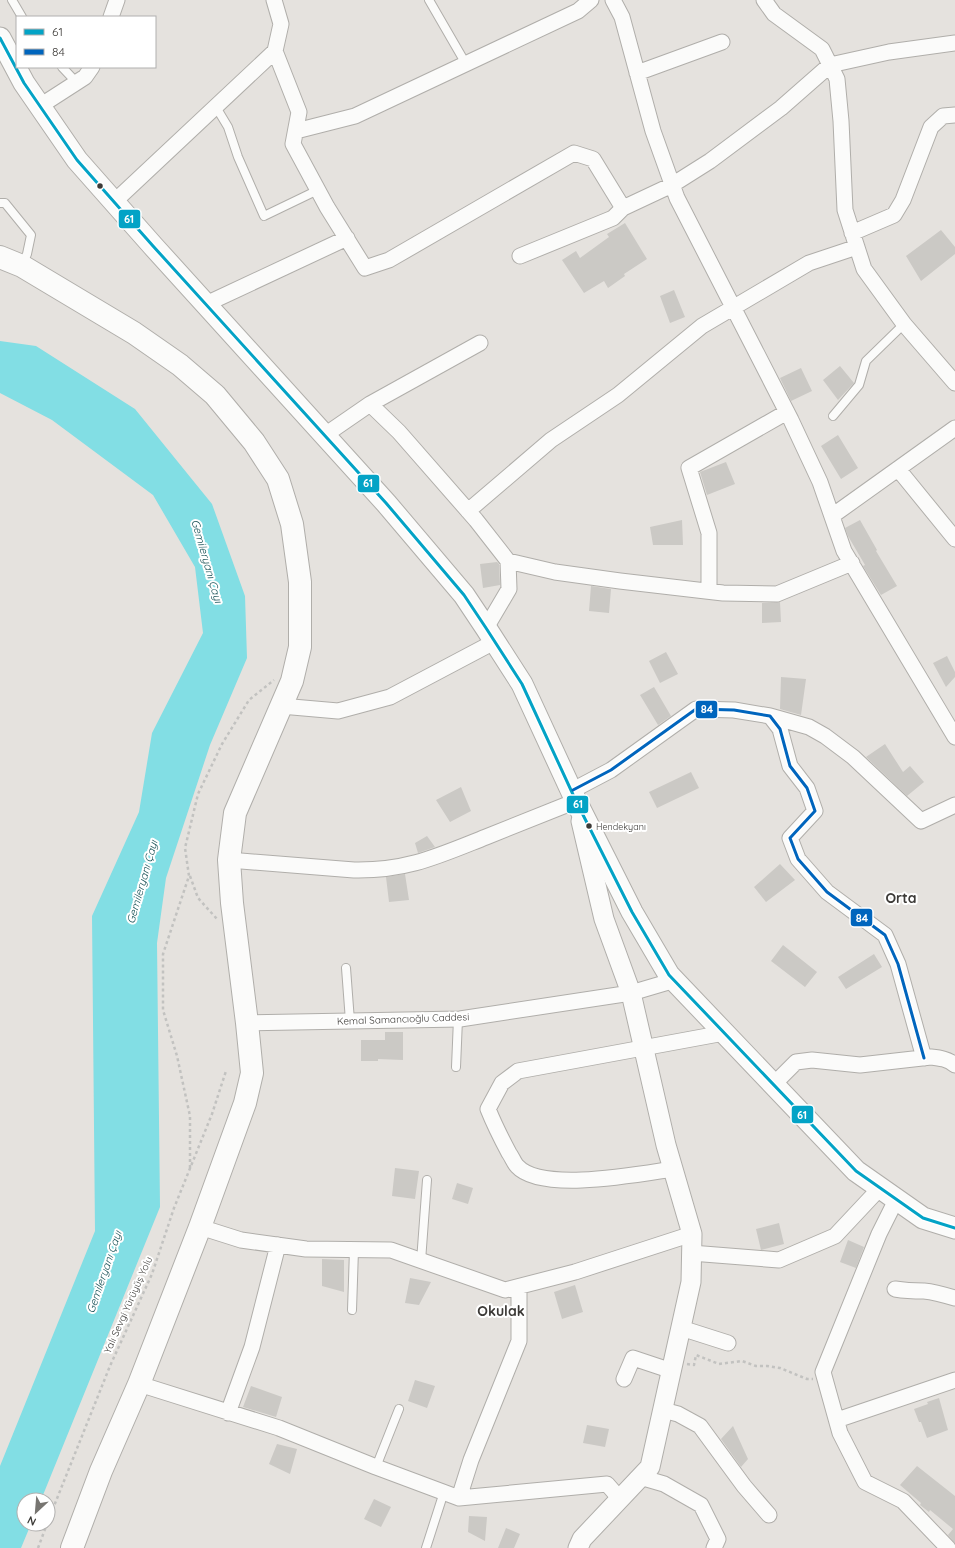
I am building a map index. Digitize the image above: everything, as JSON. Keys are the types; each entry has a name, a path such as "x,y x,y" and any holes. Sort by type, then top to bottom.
{"main road":[{"path":"0,38 24,83 77,160 386,503 459,590 522,684 632,912 669,975 856,1172 923,1218 955,1228"},
{"path":"0,257 22,266 134,333 180,364 215,395 254,442 278,480 292,524 300,582 300,647 292,681 235,813 229,860 252,1073 245,1102 200,1227 139,1384 101,1471 72,1548"}],"street":[{"path":"111,16 117,0"},
{"path":"274,0 281,24 275,52 300,112 293,144 318,190 365,268 389,260 574,153 593,159 623,208"},
{"path":"296,131 355,116 578,11 591,0"},
{"path":"613,0 622,17 654,131 677,198 787,412 820,482 844,551 955,737"},
{"path":"764,0 774,14 822,49 837,79 841,121 845,210 864,269 904,324 955,383"},
{"path":"637,73 722,42"},
{"path":"520,256 613,218 623,208 672,185 710,161 775,112 830,65 889,52 955,43"},
{"path":"114,202 275,52"},
{"path":"40,106 77,83 85,77 91,68"},
{"path":"468,511 551,440 618,394 702,326 809,263 854,240 894,216 903,200 932,127 943,116 955,115"},
{"path":"206,304 347,238"},
{"path":"325,435 370,404 480,343"},
{"path":"281,706 338,711 390,697 490,635 509,589 508,562 468,511 399,432 370,404"},
{"path":"709,591 709,533 689,468 787,412"},
{"path":"832,516 955,428"},
{"path":"898,469 955,539"},
{"path":"508,562 555,572 709,591 777,594 852,563"},
{"path":"229,860 371,870 402,867 430,859 575,796 696,709 734,710 770,716 809,727 825,736 853,757 921,821 955,805"},
{"path":"770,716 780,729 790,766 807,788 815,811 790,838 798,859 827,892 885,936 898,964 924,1058"},
{"path":"575,796 604,918 631,993 666,1145 692,1234 691,1282 650,1467 582,1539 578,1548"},
{"name":"Kemal Samancıoğlu Caddesi","path":"247,1023 458,1019 631,993 675,980"},
{"path":"673,1168 603,1179 546,1180 530,1176 517,1166 496,1130 488,1109 502,1083 518,1071 724,1033"},
{"path":"773,1084 796,1062 812,1060 860,1065 924,1058 942,1058 954,1061"},
{"path":"692,1253 779,1260 835,1236 880,1188"},
{"path":"896,1200 879,1234 837,1334 823,1372 840,1433 865,1482 903,1501 948,1548"},
{"path":"200,1227 241,1240 306,1249 391,1250 505,1290 575,1272 692,1234"},
{"path":"228,1413 252,1347 278,1245"},
{"path":"459,1498 471,1460 519,1341 519,1286"},
{"path":"895,1289 914,1292 924,1291 955,1298"},
{"path":"681,1328 728,1343"},
{"path":"624,1379 633,1358 673,1366"},
{"path":"837,1420 955,1380"},
{"path":"139,1384 279,1428 459,1498 607,1484 620,1499"},
{"path":"663,1410 678,1414 700,1426 744,1486 769,1515"},
{"path":"640,1477 664,1484 701,1505 718,1539 714,1548"}],"lane":[{"path":"12,0 21,16"},
{"path":"429,0 466,64"},
{"path":"63,68 77,83"},
{"path":"216,107 228,127 238,157 264,216 318,190"},
{"path":"0,203 5,203 32,235 22,266"},
{"path":"833,416 859,385 866,360 904,324"},
{"path":"346,968 350,1021"},
{"path":"456,1066 458,1019"},
{"path":"421,1261 427,1180"},
{"path":"352,1310 354,1250"},
{"path":"376,1467 399,1409"},
{"path":"426,1548 444,1492"}],"path":[{"path":"236,932 218,920 198,898 189,876 185,848 198,794 222,744 249,700 272,680 294,670"},
{"path":"189,876 163,954 163,1010 177,1056 190,1116 190,1168"},
{"name":"Yalı Sevgi Yürüyüş Yolu","path":"56,1501 110,1366 152,1274 174,1208 212,1114 226,1071"},
{"path":"673,1366 694,1365 696,1355 719,1364 742,1361 756,1366 780,1368 808,1379 825,1380"},
{"path":"38,1548 44,1532"}],"water":[{"name":"Gemileryanı Çayı","path":"0,341 36,346 135,409 212,504 245,596 247,658 210,745 166,878 157,943 160,1207 44,1492 16,1492 16,1532 28,1532 21,1548 0,1548 0,1466 95,1231 92,916 139,812 152,733 203,633 195,567 153,495 52,420 0,393"}],"building":[{"path":"625,223 647,259 624,274 625,276 608,288 604,281 584,293 562,260 576,251 580,258 609,237 607,234"},
{"path":"941,230 955,247 955,254 921,281 906,256"},
{"path":"674,290 685,317 670,323 660,296"},
{"path":"840,366 854,383 838,400 823,380"},
{"path":"801,368 812,391 791,401 780,378"},
{"path":"838,435 858,468 841,479 821,446"},
{"path":"726,462 735,484 707,495 700,472"},
{"path":"682,520 683,545 653,545 650,527"},
{"path":"860,520 877,550 876,551 897,586 881,595 863,566 865,565 845,528"},
{"path":"497,562 499,564 500,585 483,588 480,564"},
{"path":"591,586 611,589 609,613 589,611"},
{"path":"780,602 781,622 762,623 762,603"},
{"path":"666,652 678,674 660,683 649,661"},
{"path":"947,656 955,672 955,677 946,687 933,663"},
{"path":"781,677 806,679 801,715 780,709"},
{"path":"654,687 671,716 658,725 640,695"},
{"path":"885,744 903,772 910,766 924,782 907,796 866,757"},
{"path":"691,772 699,788 657,808 649,792"},
{"path":"461,787 471,811 450,822 436,800"},
{"path":"427,836 435,847 418,853 415,843"},
{"path":"780,864 795,880 766,902 754,887"},
{"path":"405,874 409,900 389,902 386,877"},
{"path":"783,945 817,972 805,987 771,961"},
{"path":"874,954 882,967 846,989 838,977"},
{"path":"385,1032 403,1032 403,1060 378,1059 378,1061 361,1061 361,1040 385,1040"},
{"path":"395,1168 419,1171 415,1199 392,1196"},
{"path":"457,1183 473,1188 468,1204 452,1199"},
{"path":"779,1223 784,1244 761,1250 756,1229"},
{"path":"848,1240 864,1247 856,1268 840,1262"},
{"path":"322,1259 344,1260 344,1292 322,1286"},
{"path":"410,1278 431,1282 419,1305 405,1303"},
{"path":"575,1285 583,1312 562,1319 554,1292"},
{"path":"415,1380 435,1386 427,1408 408,1401"},
{"path":"251,1386 282,1397 276,1417 243,1407"},
{"path":"939,1398 948,1430 927,1438 914,1409"},
{"path":"587,1425 609,1429 605,1447 583,1443"},
{"path":"733,1426 748,1459 741,1467 721,1439"},
{"path":"277,1444 297,1449 290,1474 269,1464"},
{"path":"917,1466 955,1496 955,1543 948,1535 953,1529 930,1510 929,1512 920,1505 921,1503 900,1485"},
{"path":"374,1499 391,1507 381,1527 364,1519"},
{"path":"469,1516 487,1517 485,1541 468,1532"},
{"path":"506,1528 520,1534 514,1548 498,1548"}],"transit line":[{"name":"61","path":"0,38 24,83 77,160 386,503 464,595 522,684 576,801 632,912 669,975 856,1171 923,1218 955,1228"},
{"name":"84","path":"573,790 611,770 696,709 734,710 770,716 780,729 790,766 807,788 815,811 790,838 798,859 827,892 885,935 898,964 924,1058"}],"place":[{"name":"Hendekyanı","path":"589,826"}],"district":[{"name":"Orta","path":"901,898"},
{"name":"Okulak","path":"501,1311"}]}
